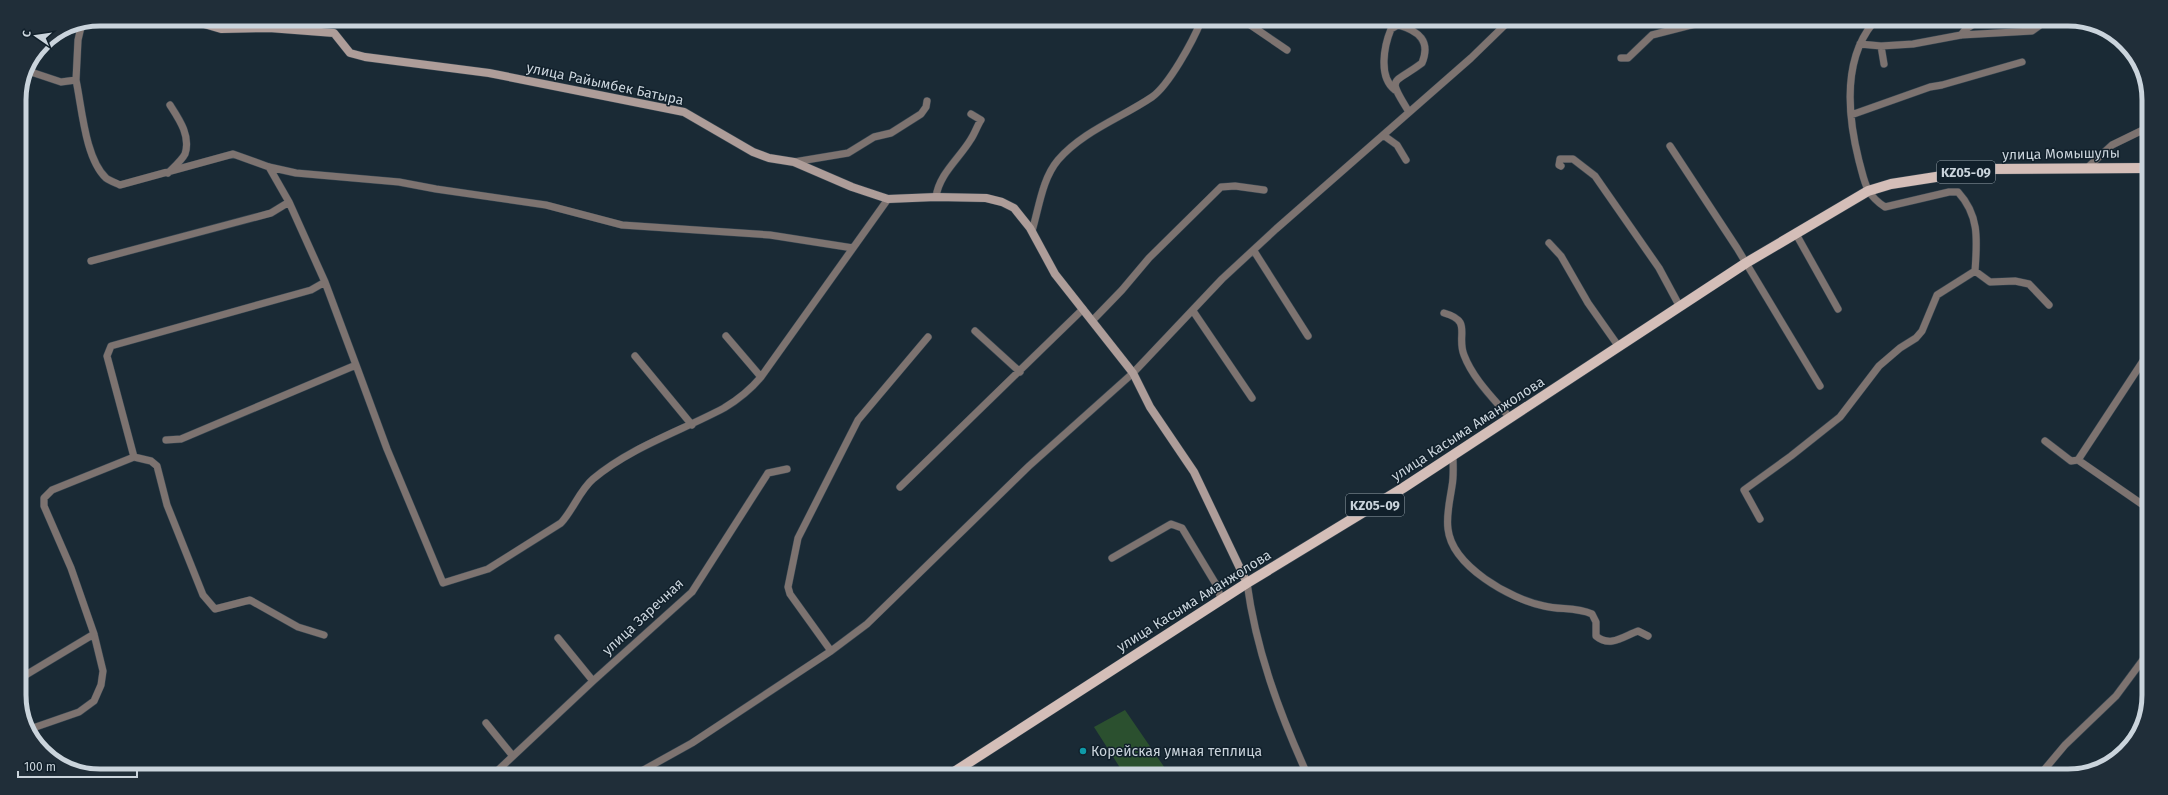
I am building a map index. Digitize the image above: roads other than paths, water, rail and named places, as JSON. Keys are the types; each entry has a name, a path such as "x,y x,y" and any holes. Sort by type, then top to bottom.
{"main road":[{"name":"улица Момышулы","path":"1796,234 1868,192 1890,184 1987,169 2142,168"},
{"name":"улица Касыма Аманжолова","path":"959,769 1221,599 1453,456 1746,263 1796,234"}],"street":[{"name":"улица Райымбек Батыра","path":"211,26 221,29 284,28 334,33 350,53 365,57 489,73 684,112 753,152 769,158 794,162 852,187 888,199 936,197 986,198 1002,202 1014,208 1032,231 1055,274 1133,373 1150,407 1194,472 1247,583 1250,610 1265,669 1285,725 1304,769"},
{"path":"1032,231 1044,187 1058,161 1082,138 1153,96 1179,64 1198,26"},
{"path":"1252,26 1287,50"},
{"path":"1396,26 1390,29 1386,41 1384,60 1388,81 1408,112"},
{"path":"1395,90 1398,77 1422,63 1426,49 1422,38 1407,28 1401,26"},
{"path":"645,769 692,743 831,651 867,624 1029,466 1133,373 1222,279 1276,229 1487,44 1504,26"},
{"path":"1621,58 1628,58 1652,35 1685,26"},
{"path":"1868,26 1854,61 1850,89 1852,135 1868,192 1885,207 1949,192 1958,192 1965,200 1977,234 1975,271"},
{"path":"1866,32 1871,26"},
{"path":"1961,35 1972,26"},
{"path":"1860,44 1881,46 1913,44 1961,35 2032,31 2039,26"},
{"path":"81,29 78,40 76,80 86,133 94,161 107,179 120,185 233,154 269,167 296,173 399,182 546,205 622,225 770,235 853,248"},
{"path":"1881,46 1884,64"},
{"path":"1851,115 1930,87 1942,85 2022,62"},
{"path":"32,72 61,82 76,80"},
{"path":"794,162 830,157 859,148 874,137 891,133 920,114 926,107 926,101"},
{"path":"168,173 184,155 186,142 183,125 170,104"},
{"path":"936,197 937,188 945,173 971,140 981,120 971,114"},
{"path":"2087,168 2112,144 2142,130"},
{"path":"1383,135 1402,150 1406,160"},
{"path":"1670,146 1746,263 1820,386"},
{"path":"1561,166 1558,165 1560,158 1573,159 1595,176 1659,268 1680,307"},
{"path":"269,167 290,202 325,282 387,449 443,583 488,570 561,523 570,513 592,480 626,456 692,425 740,399 761,378 888,199"},
{"path":"1092,320 1122,290 1149,258 1221,187 1235,186 1264,190"},
{"path":"91,261 271,213 290,202"},
{"path":"1796,234 1838,309"},
{"path":"1549,243 1561,256 1588,303 1619,347"},
{"path":"1254,251 1308,336"},
{"path":"1975,271 1990,282 2015,281 2029,284 2049,305"},
{"path":"1760,519 1744,490 1791,456 1840,417 1879,366 1900,348 1916,338 1922,331 1937,295 1975,271"},
{"path":"134,457 106,356 111,346 311,290 325,282"},
{"path":"900,487 1020,372 1083,309"},
{"path":"1193,311 1252,398"},
{"path":"1444,313 1455,316 1462,324 1463,354 1473,373 1510,418"},
{"path":"975,332 1020,372"},
{"path":"726,336 761,378"},
{"path":"831,651 790,594 788,587 798,538 858,420 928,337"},
{"path":"635,356 692,425"},
{"path":"2078,460 2142,363"},
{"path":"166,440 181,439 356,365"},
{"path":"2045,440 2071,460 2078,460 2142,504"},
{"path":"1453,456 1448,528 1450,541 1475,572 1506,591 1535,604 1574,608 1592,614 1596,622 1596,636 1599,639 1614,642 1638,631 1648,636"},
{"path":"34,728 79,712 94,701 100,685 102,671 94,634 71,568 44,506 44,498 52,490 134,457 151,461 157,466 167,505 203,595 215,609 250,600 298,628 324,635"},
{"name":"улица Заречная","path":"498,769 692,592 768,473 786,469"},
{"path":"1112,558 1171,524 1182,528 1217,586 1221,599"},
{"path":"26,675 94,634"},
{"path":"558,638 593,681"},
{"path":"2045,769 2065,746 2116,696 2142,661"},
{"path":"486,723 512,755"}],"place":[{"name":"Корейская умная теплица","path":"1083,751"}]}
